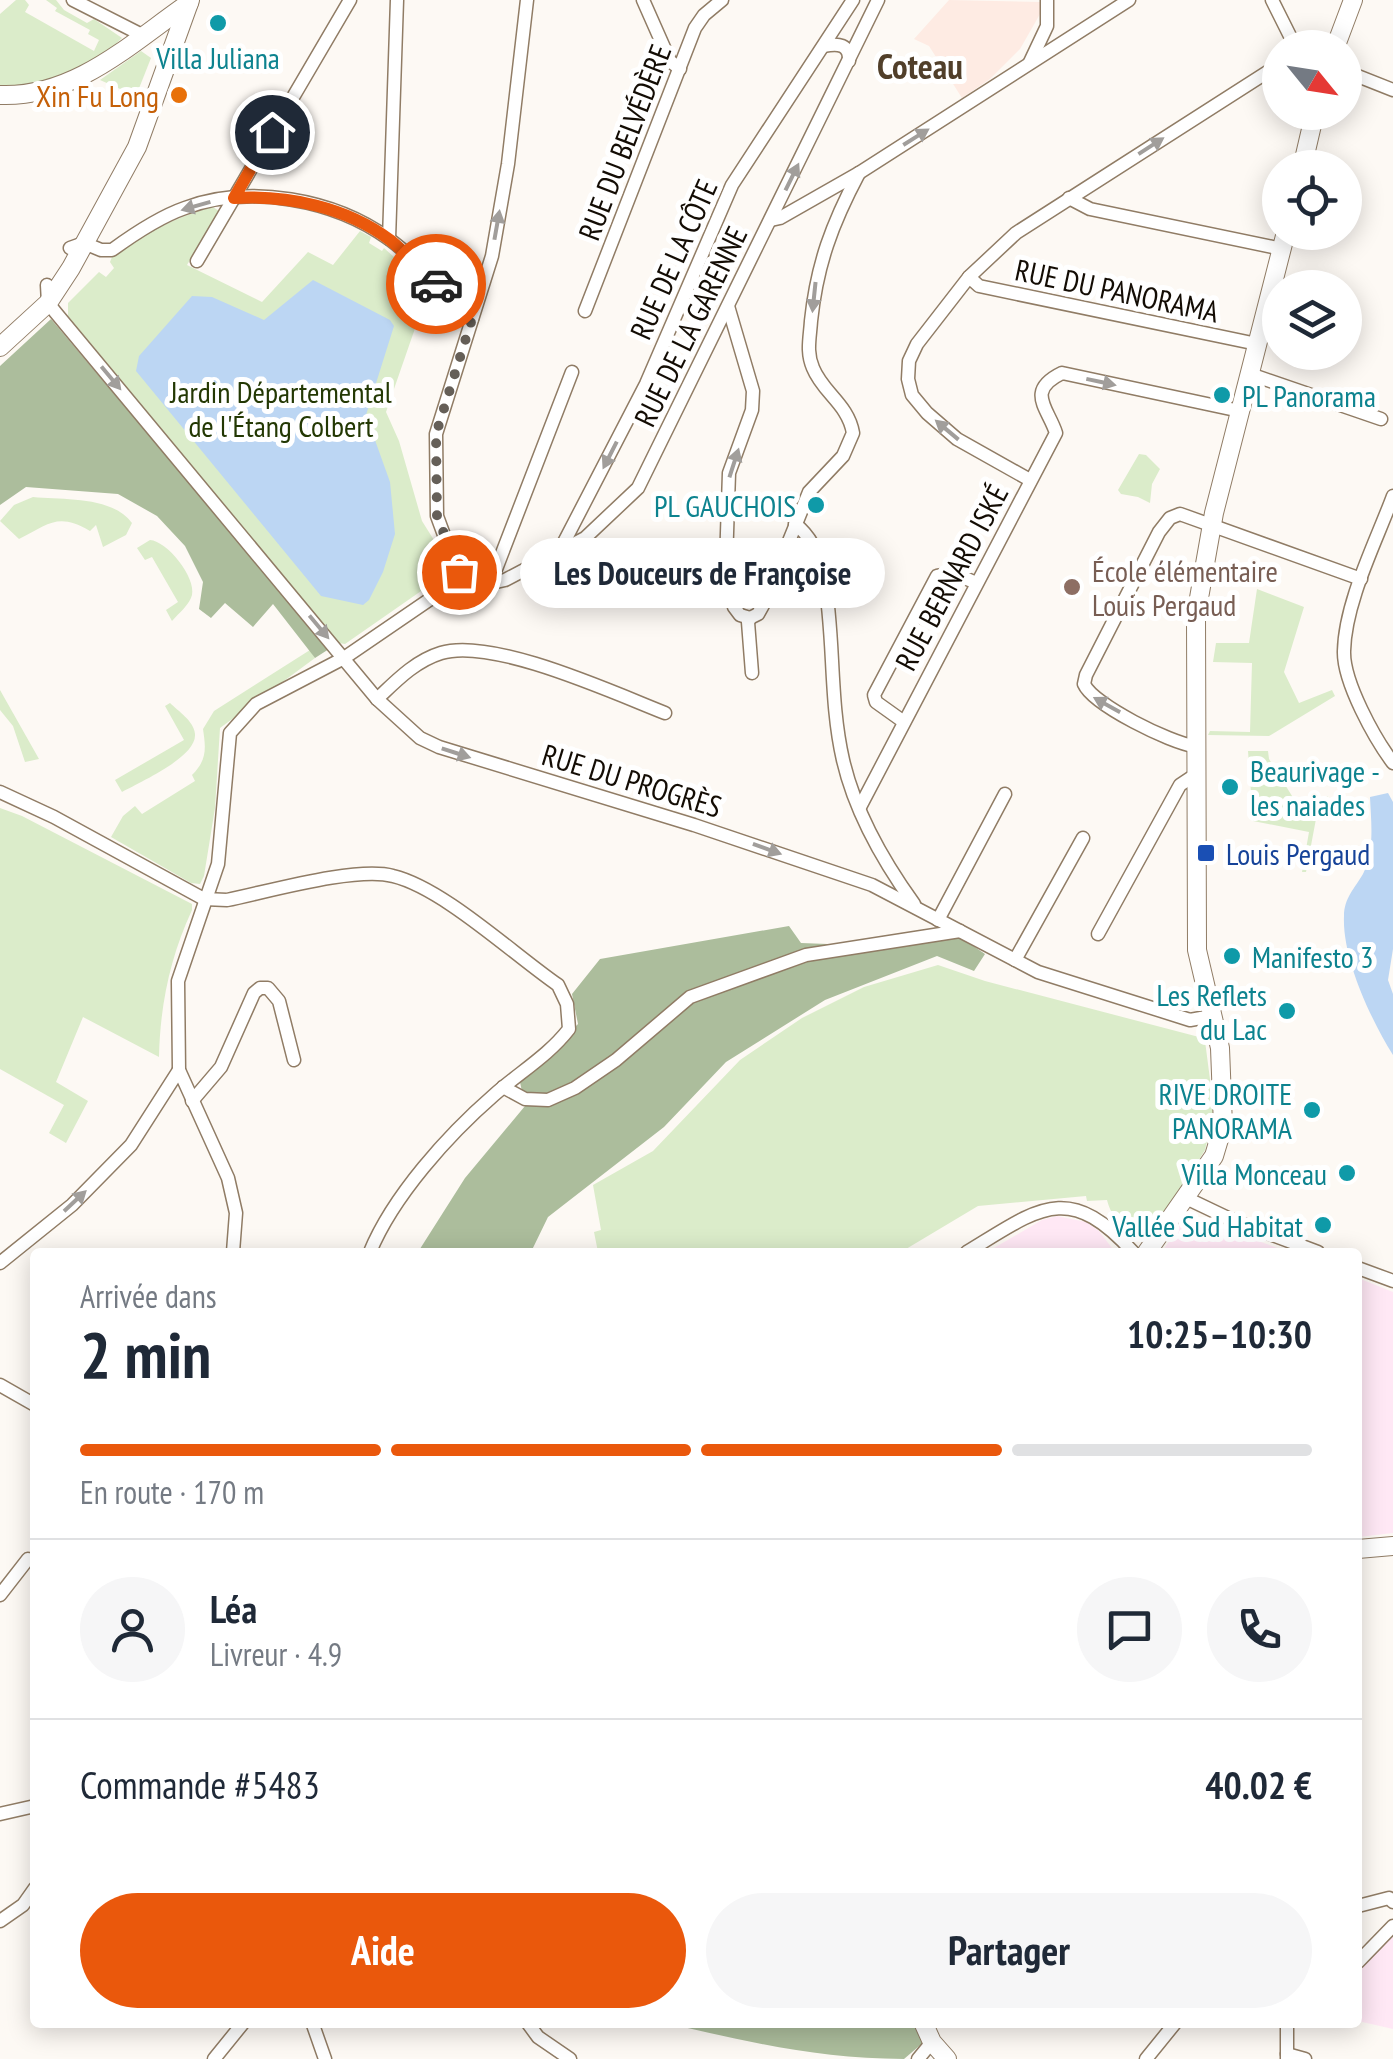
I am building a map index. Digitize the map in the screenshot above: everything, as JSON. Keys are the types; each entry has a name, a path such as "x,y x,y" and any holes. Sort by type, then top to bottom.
{"street":[{"path":"73,0 142,36"},
{"path":"198,261 350,0"},
{"path":"389,239 397,0"},
{"path":"234,1248 236,1214 228,1178 179,1070 178,982 218,864 230,732 256,704 344,658 442,591 462,584 437,516 436,434 492,256 508,164 527,0"},
{"path":"643,0 670,61 680,68"},
{"name":"RUE DU BELVÉDÈRE","path":"586,311 695,28 704,14 722,0"},
{"name":"RUE DE LA CÔTE","path":"560,550 646,384 724,199 853,0"},
{"name":"RUE DE LA GARENNE","path":"462,584 505,580 595,531 638,488 878,0"},
{"path":"1029,65 1047,26 1047,0"},
{"path":"1092,23 1109,0"},
{"path":"771,220 859,173 1129,0"},
{"path":"1272,0 1287,30"},
{"path":"1342,30 1353,0"},
{"path":"0,95 42,91 76,80 106,64 190,2"},
{"path":"0,347 48,294 137,146 190,2"},
{"path":"824,46 844,46 850,61"},
{"name":"RUE BERNARD ISKÉ","path":"860,807 1030,480 957,439 912,395 909,360 916,344 969,277 1016,234 1262,75"},
{"path":"1362,78 1393,90"},
{"path":"728,306 753,391 752,410 728,472 726,562 734,607 740,615 750,618 758,614 809,492 843,456 853,433 843,406 816,374 808,353 820,263 834,221 859,173"},
{"path":"77,245 112,250 185,208 234,198 279,198 308,203 337,212 389,239 472,319"},
{"path":"1069,198 1090,209 1262,237"},
{"path":"1150,1248 1214,1156 1223,1126 1220,1048 1197,950 1196,616 1212,526 1282,250"},
{"name":"RUE DU PANORAMA","path":"969,277 979,286 1258,344"},
{"path":"0,334 48,294"},
{"name":"RUE DU PROGRÈS","path":"48,294 377,699 420,738 750,842 886,892 1038,972 1190,1020 1212,1016"},
{"path":"486,584 496,570 572,372"},
{"path":"1030,480 1056,433 1040,404 1042,390 1051,378 1062,373 1240,411"},
{"path":"1250,374 1381,419"},
{"path":"1393,496 1362,578 1343,655 1350,685 1393,763"},
{"path":"1194,746 1177,742 1093,698 1084,680 1159,532 1170,518 1180,514 1362,578"},
{"path":"795,524 806,532 824,577 834,717 844,764 886,862 916,908 916,926 892,942"},
{"path":"904,722 876,702 874,695 937,576 954,572 976,583"},
{"path":"750,618 752,672"},
{"path":"377,699 412,668 440,654 467,648 588,682 665,713"},
{"path":"1098,934 1144,844 1153,836 1180,785 1195,775"},
{"path":"0,792 204,899 227,900 360,874 392,875 435,894 558,986 567,1004 570,1029 553,1050 503,1087 444,1140 372,1248"},
{"path":"915,939 934,917 1004,794"},
{"path":"1015,960 1083,838"},
{"path":"886,862 886,892"},
{"path":"886,892 896,880"},
{"path":"503,1087 525,1099 548,1100 616,1060 690,997 806,955 960,931"},
{"path":"192,1101 222,1067 254,993 260,988 268,988 278,1002 294,1060"},
{"path":"0,1263 72,1204 131,1144 179,1070"},
{"path":"1186,1198 1307,1248"},
{"path":"974,1248 1024,1218 1062,1207 1101,1220 1129,1248"},
{"path":"1362,1269 1393,1281"},
{"path":"0,1385 30,1402"},
{"path":"1362,1549 1393,1546"},
{"path":"0,1596 30,1560"},
{"path":"0,1814 30,1807"},
{"path":"0,1921 30,1895"},
{"path":"1362,1905 1389,1898 1393,1902"},
{"path":"1362,1958 1393,1926"},
{"path":"214,2059 239,2028"},
{"path":"314,2028 325,2059"},
{"path":"532,2028 570,2059"},
{"path":"926,2028 932,2042 948,2059"},
{"path":"1146,2059 1171,2028"},
{"path":"1291,2028 1287,2056 1306,2059"},
{"path":"918,2059 932,2042"}],"shaded area":[{"path":"949,0 1040,2 1040,14 1020,49 990,79 962,98 929,46 914,39"},
{"path":"1057,1216 1086,1222 1112,1248 994,1248 1042,1220"},
{"path":"1196,1218 1277,1248 1165,1248 1182,1222"},
{"path":"1362,1280 1393,1292 1393,1533 1362,1537"},
{"path":"1393,1935 1393,2029 1362,2022 1362,1968"}],"green space":[{"path":"16,0 25,0 29,5 25,12 94,51 99,40 88,34 90,30 55,11 57,8 46,0 56,0 64,10 87,23 94,19 122,38 96,59 66,74 0,86 0,14"},
{"path":"141,51 151,58 136,96 100,80"},
{"name":"Jardin Départemental de l'Étang Colbert","path":"213,207 219,211 187,265 262,302 308,252 333,265 360,231 371,237 369,243 382,251 384,248 404,266 395,273 396,295 401,303 420,314 386,412 399,441 422,521 447,561 442,561 441,571 447,573 345,644 339,643 68,316 68,303 99,272 106,277 114,268 112,257 160,227"},
{"path":"51,319 329,649 315,658 273,604 253,627 225,603 211,618 199,609 203,582 185,546 157,516 118,494 26,487 0,505 0,366"},
{"path":"1139,454 1146,455 1160,469 1152,484 1150,503 1118,490"},
{"path":"33,497 100,504 123,514 132,523 126,535 103,547 96,525 90,531 61,521 19,539 0,521 14,505"},
{"path":"150,540 172,553 190,579 189,602 172,621 166,610 178,602 152,557 145,560 137,548"},
{"path":"1257,589 1304,607 1284,672 1299,703 1332,690 1335,696 1269,736 1208,735 1210,731 1250,732 1252,663 1213,662 1216,643 1249,643"},
{"path":"310,650 315,658 220,728 215,808 200,884 191,883 111,837 123,816 135,806 142,814 195,781 192,775 204,754 203,729 214,711"},
{"path":"0,690 39,759 25,762 13,726 0,710"},
{"path":"170,703 192,725 193,743 178,760 122,792 115,780 184,740 165,706"},
{"path":"1248,751 1268,751 1269,759 1302,812 1328,796 1316,819 1306,872 1302,872 1309,832 1253,821"},
{"path":"0,808 192,904 168,982 159,1057 83,1017 56,1082 88,1101 66,1143 49,1133 64,1105 0,1069"},
{"path":"789,926 801,943 881,946 957,935 985,954 974,971 937,956 825,1000 726,1062 664,1127 548,1217 533,1248 421,1248 465,1178 525,1106 520,1082 578,1024 572,994 600,959"},
{"path":"938,965 1205,1041 1214,1110 1205,1150 1157,1226 1132,1230 1114,1216 1107,1200 1087,1201 1086,1196 978,1206 908,1248 597,1248 594,1232 601,1230 593,1185 653,1151 740,1060 802,1018 864,987"},
{"path":"689,2028 917,2028 925,2041 904,2059 784,2048"}],"water":[{"path":"313,280 390,320 394,326 366,415 390,482 395,534 383,572 363,605 321,596 136,371 139,356 192,296 212,297 264,320"},
{"path":"1388,793 1393,802 1393,949 1388,980 1393,994 1393,1055 1367,1007 1353,969 1344,916 1348,898 1369,856 1370,797"}],"way so far":[{"path":"436,284 472,319 436,434 437,516 459,572"}],"place":[{"name":"Villa Juliana","path":"218,23"},
{"name":"Xin Fu Long","path":"179,95"},
{"name":"PL Panorama","path":"1222,395"},
{"name":"PL GAUCHOIS","path":"816,505"},
{"name":"Les Douceurs de Françoise","path":"459,572"},
{"name":"École élémentaire Louis Pergaud","path":"1072,587"},
{"name":"Beaurivage - les naiades","path":"1230,787"},
{"name":"Louis Pergaud","path":"1206,853"},
{"name":"Manifesto 3","path":"1232,956"},
{"name":"Les Reflets du Lac","path":"1287,1011"},
{"name":"RIVE DROITE PANORAMA","path":"1312,1110"},
{"name":"Villa Monceau","path":"1347,1173"},
{"name":"Vallée Sud Habitat","path":"1323,1225"}],"district":[{"name":"Coteau","path":"920,66"}],"route":[{"path":"272,132 234,198 279,198 337,212 389,239 436,284"}]}
